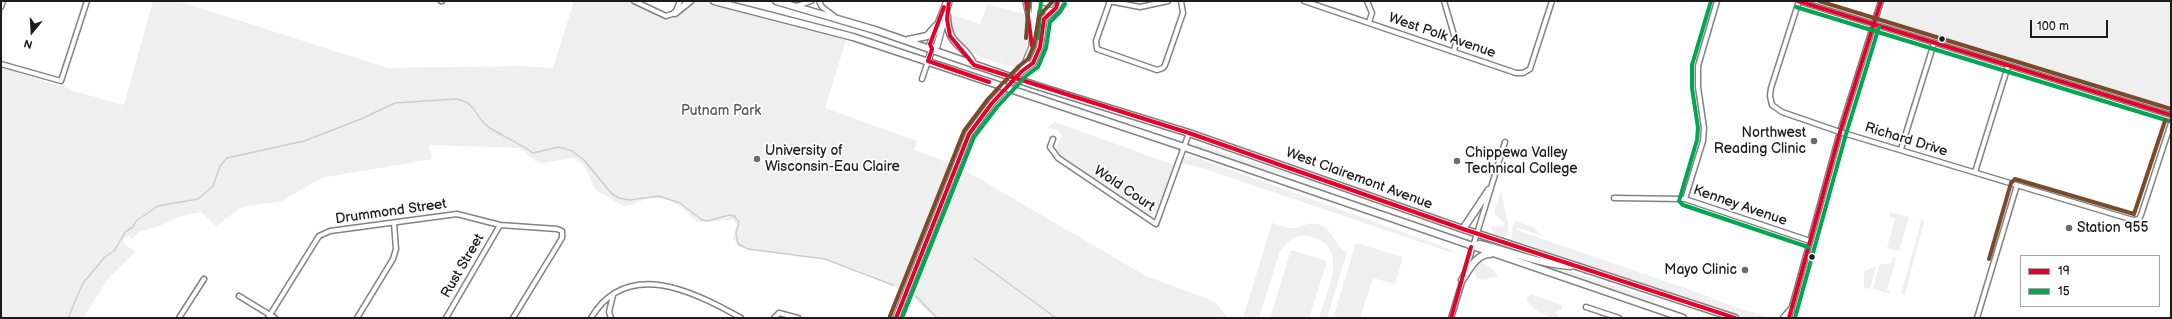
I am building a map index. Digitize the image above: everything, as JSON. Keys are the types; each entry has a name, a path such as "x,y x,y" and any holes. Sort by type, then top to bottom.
{"main road":[{"path":"675,13 690,1"},
{"name":"West Clairemont Avenue","path":"714,1 853,37 928,61 1683,318"},
{"name":"West Clairemont Avenue","path":"776,1 797,6 906,40 974,65 1189,133 1464,229 1735,318"},
{"path":"928,61 932,49 930,44 936,26 948,1"},
{"path":"948,1 947,16 951,38 970,56 974,65"},
{"path":"1026,1 1032,36"},
{"path":"1022,71 1030,53 1035,1"},
{"path":"1035,1 1043,10 1051,12"},
{"path":"896,318 962,147 985,111 1022,71 1029,67 1040,47 1043,23 1059,2"},
{"path":"932,49 937,46 947,16"},
{"path":"906,40 926,36 936,26"},
{"path":"1464,229 1489,190"},
{"path":"1471,247 1479,244 1550,264 1580,266"},
{"path":"1462,280 1478,257 1484,254 1492,254"},
{"path":"1784,318 1791,310"}],"street":[{"path":"1,7 3,1"},
{"path":"1,64 61,82 87,1"},
{"path":"634,1 662,15 669,16 675,13 680,1"},
{"path":"797,6 811,1"},
{"path":"819,1 822,7 836,18"},
{"path":"1168,1 1140,7 1109,1 1096,41 1097,49 1157,70 1163,68 1183,13 1181,1"},
{"name":"West Polk Avenue","path":"1304,1 1516,73 1527,72 1530,69 1550,1"},
{"path":"1367,1 1372,13 1369,22"},
{"path":"1444,1 1456,42 1454,51"},
{"path":"1685,199 1703,141 1704,128 1698,87 1698,66 1717,1"},
{"path":"1798,1 2171,115"},
{"name":"Richard Drive","path":"1798,1 1771,88 1770,96 1772,104 1782,112 1840,132 1901,149 2133,220 2139,219 2171,123"},
{"path":"1788,318 1840,132 1880,1"},
{"path":"1901,149 1934,43"},
{"path":"922,79 928,61"},
{"path":"1975,172 2008,66"},
{"name":"Wold Court","path":"1053,139 1050,147 1058,158 1156,224 1189,133"},
{"path":"1451,318 1471,247 1504,142"},
{"path":"1977,318 2017,184"},
{"name":"Kenney Avenue","path":"1614,198 1685,199 1810,242"},
{"name":"Drummond Street","path":"269,316 319,236 330,231 457,214 500,225 557,229 562,232 562,238 513,318"},
{"path":"357,318 393,259 396,249 394,223"},
{"name":"Rust Street","path":"446,318 500,225"},
{"path":"179,318 204,279"},
{"path":"591,318 598,306 613,294 628,286 638,284 658,285 689,293 720,306 741,318"},
{"path":"611,318 610,304 613,294"},
{"path":"239,296 269,316 275,318"},
{"path":"1586,307 1619,318"},
{"path":"774,318 779,313 783,313 798,318"}],"green space":[{"name":"Putnam Park","path":"153,1 178,1 388,68 521,66 553,68 574,1 634,1 666,16 690,1 713,1 846,40 825,108 917,141 914,150 953,164 903,291 858,270 825,259 748,249 738,244 733,239 737,224 733,220 697,222 681,207 668,200 648,198 631,205 623,206 599,192 594,187 584,165 573,158 543,163 535,161 521,148 429,145 432,159 321,178 282,201 242,207 216,226 201,212 181,216 157,227 138,232 131,240 130,236 128,236 123,240 126,245 135,252 108,279 83,318 1,318 1,67 59,86 65,85 70,90 124,105"},
{"path":"1886,1 2171,1 2170,110 1884,24 1881,19"},
{"path":"988,4 1024,14 1028,42 1025,55 1016,67 993,61 972,52 963,46 956,37 952,27 952,15 980,24"},
{"path":"1055,122 1174,165 1157,212 1149,215 1144,214 1056,153 1055,151 1062,135 1057,130 1047,128"},
{"path":"1196,144 1291,174 1291,176 1254,167 1198,148 1195,146"},
{"path":"1533,144 1544,146 1541,148 1543,152 1532,163 1525,159 1528,148"},
{"path":"1186,156 1192,156 1455,251 1450,252 1199,167 1180,163"},
{"path":"959,167 1146,276 1214,301 1228,318 935,318 911,295"},
{"path":"1501,190 1508,224 1507,238 1494,234 1491,227 1504,226 1505,224 1494,213"},
{"path":"1890,212 1909,217 1899,251 1887,248 1895,218 1889,216"},
{"path":"1516,221 1532,227 1543,236 1518,228 1516,230 1691,290 1737,308 1774,318 1744,318 1511,239 1513,226"},
{"path":"1918,221 1924,221 1905,295 1901,294 1921,222"},
{"path":"1272,223 1290,228 1310,224 1319,224 1331,233 1340,247 1347,252 1327,318 1319,318 1331,282 1333,258 1329,248 1321,241 1303,235 1292,239 1280,251 1259,318 1243,318"},
{"path":"1356,243 1403,257 1395,284 1373,278 1360,318 1333,318"},
{"path":"1291,250 1327,261 1309,318 1270,318"},
{"path":"1893,257 1896,258 1887,291 1890,292 1890,294 1873,289 1879,265 1891,263"},
{"path":"1481,260 1497,274 1497,277 1482,280 1476,277 1474,271"},
{"path":"1523,260 1576,273 1656,299 1654,301 1605,289"},
{"path":"1876,266 1870,289 1864,287 1864,272"},
{"path":"1530,294 1562,305 1562,309 1556,312 1559,318 1549,317 1537,310 1526,299"}],"waterway":[{"path":"68,318 83,283 105,257 115,250 125,232 133,227 136,221 158,206 198,199 213,186 220,166 227,158 304,141 361,119 395,103 456,99 463,101 472,107 481,120 490,128 533,153 559,147 572,151 584,160 612,194 619,198 630,200 659,196 680,203 702,220 708,221 729,215 734,216 739,222 736,233 738,244 748,249 825,259 893,285"},
{"path":"974,258 1056,318"},
{"path":"915,295 937,318"}],"transit line":[{"name":"19","path":"949,1 947,19 950,36 974,65 1189,133 1463,229 1735,318"},
{"name":"19","path":"1026,1 1032,46"},
{"path":"1026,38 1029,1"},
{"name":"15","path":"1038,38 1041,1"},
{"path":"890,316 964,131 988,99 1018,67 1028,59 1034,45 1039,16 1053,1"},
{"name":"19","path":"896,318 969,134 992,103 1022,71 1033,63 1040,47 1044,19 1056,8 1058,1"},
{"name":"15","path":"1711,1 1692,65 1692,88 1698,128 1697,140 1679,201 1683,205 1808,247"},
{"name":"19","path":"1798,1 2171,115"},
{"path":"1819,1 2171,109"},
{"name":"19","path":"1789,318 1840,132 1881,1"},
{"name":"15","path":"902,318 974,137 997,107 1026,76 1038,67 1046,48 1050,22 1060,12 1065,4"},
{"name":"19","path":"928,61 932,49 930,44 944,7"},
{"name":"15","path":"1796,7 2169,121"},
{"name":"15","path":"1795,318 1846,134 1879,27"},
{"name":"19","path":"928,61 989,82"},
{"path":"1989,259 2011,183 2015,179 2134,214 2165,121"},
{"name":"19","path":"1451,318 1471,247"}],"place":[{"name":"Northwest Reading Clinic","path":"1814,141"},
{"name":"University of Wisconsin-Eau Claire","path":"757,159"},
{"name":"Chippewa Valley Technical College","path":"1457,161"},
{"name":"Station 955","path":"2069,228"},
{"name":"Mayo Clinic","path":"1745,270"}]}
